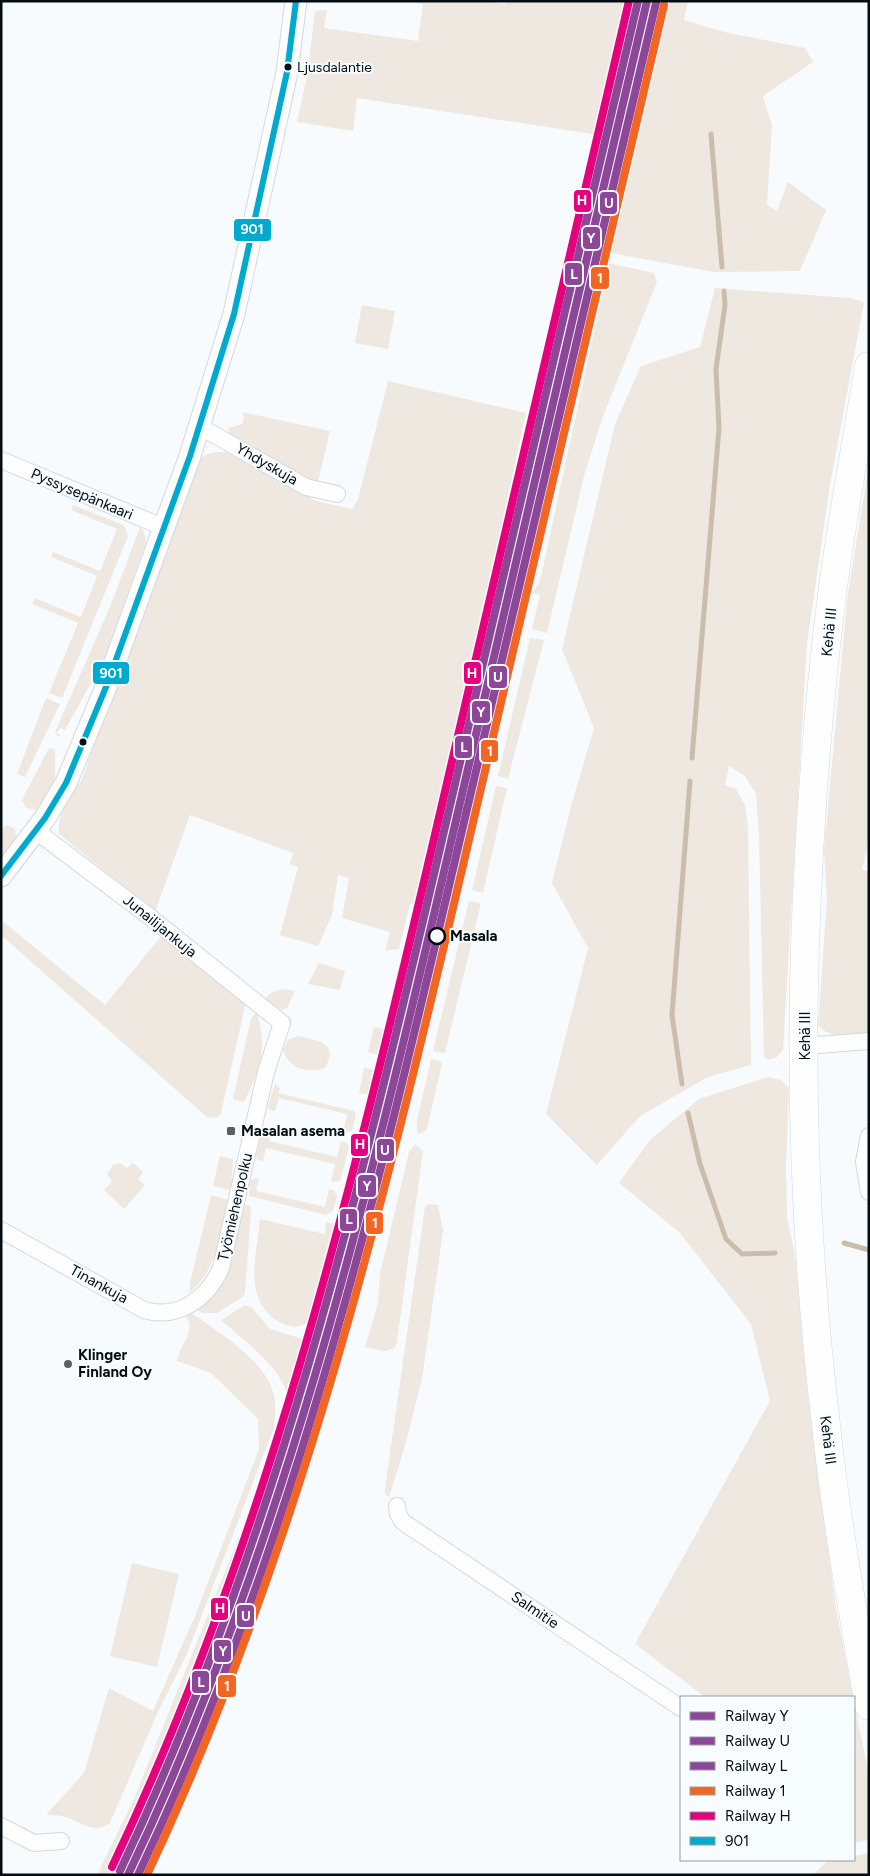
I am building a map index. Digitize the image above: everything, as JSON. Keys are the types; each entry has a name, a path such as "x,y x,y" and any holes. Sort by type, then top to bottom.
{"highway":[{"name":"Kehä III","path":"869,366 833,587 813,800 805,946 804,1046 808,1191 816,1327 826,1425 848,1584 869,1706"}],"street":[{"path":"1,876 36,831 66,783 86,738 199,426 234,314 261,199 287,72 296,1"},
{"name":"Yhdyskuja","path":"199,426 306,487 337,494"},
{"name":"Pyssysepänkaari","path":"1,460 163,526"},
{"name":"Junailijankuja","path":"36,831 150,918 282,1023"},
{"name":"Työmiehenpolku","path":"199,1297 214,1283 221,1268 266,1072 282,1023"},
{"path":"804,1046 867,1044"},
{"path":"869,1136 864,1162 869,1192"},
{"name":"Tinankuja","path":"1,1230 144,1310 158,1314 169,1313 189,1305 199,1297"},
{"name":"Salmitie","path":"398,1506 398,1514 403,1522 680,1707"},
{"path":"1,1826 34,1843 61,1841"}],"shaded area":[{"path":"408,1 485,1 505,4 506,1 630,1 599,135 357,98 353,131 297,122 308,71 315,11 327,10 324,28 418,41 423,4"},
{"path":"668,1 688,1 684,20 724,32 805,48 813,62 763,96 772,126 767,205 777,211 788,182 826,210 800,271 714,272 611,253"},
{"path":"609,263 654,273 657,282 603,416 584,476 547,633 532,629 540,595 532,593 540,581"},
{"path":"715,288 850,298 864,302 830,485 807,643 783,1050 776,1058 768,1060 764,1057 759,836 756,794 745,776 729,766 725,785 736,789 745,805 748,827 751,1065 708,1077 640,1116 597,1165 546,1114 588,948 552,883 573,799 594,728 562,649 615,424 641,366 700,347"},
{"path":"362,305 395,311 388,349 355,343"},
{"path":"388,381 526,413 420,903 410,904 399,949 385,951 390,932 342,918 349,878 338,875 332,915 318,946 280,935 298,867 290,864 293,853 190,815 155,912 59,834 59,826 62,811 82,779 197,460 214,452 232,454 316,501 352,509 358,499"},
{"path":"242,412 330,431 317,486 230,437 228,428 243,422"},
{"path":"869,464 869,841 862,869 869,872 869,1032 842,1036 830,1034 818,1026 827,899 824,850 847,600"},
{"path":"73,505 121,524 125,527 128,536 62,698 49,693 78,623 32,604 35,598 81,617 97,576 51,557 53,552 100,571 117,529 71,510"},
{"path":"140,527 144,532 146,542 104,659 65,730 60,728 57,733 61,735 58,737 55,732 110,607"},
{"path":"530,638 544,640 508,779 498,776"},
{"path":"46,698 60,704 25,777 17,774"},
{"path":"49,748 54,749 55,752 55,780 40,808 37,810 27,808 22,801"},
{"path":"496,786 507,788 483,893 472,890"},
{"path":"7,825 15,829 17,839 1,859 1,829"},
{"path":"469,901 481,903 445,1053 433,1051"},
{"path":"1,920 105,1005 162,935 246,1002 221,1113 218,1117 208,1118 1,935"},
{"path":"319,963 345,971 340,990 308,984"},
{"path":"282,989 295,991 287,1008 282,1010 264,1000 271,993"},
{"path":"255,1014 258,1015 261,1028 262,1050 258,1070 244,1102 233,1099 251,1019"},
{"path":"374,1027 384,1029 379,1055 368,1052"},
{"path":"298,1036 319,1041 328,1048 330,1053 329,1060 325,1068 305,1070 293,1065 289,1061 283,1049 288,1040"},
{"path":"431,1059 440,1061 442,1064 427,1129 420,1134 417,1133 417,1121"},
{"path":"364,1068 375,1070 369,1095 359,1093"},
{"path":"768,1077 781,1080 789,1088 786,1167 787,1216 796,1261 807,1389 836,1609 853,1696 704,1696 635,1644 770,1401 751,1324 679,1232 619,1183 651,1139 699,1099"},
{"path":"275,1084 280,1088 278,1093 354,1111 356,1114 352,1131 343,1133 347,1114 279,1098 275,1111 271,1111 268,1106"},
{"path":"262,1130 271,1130 269,1141 337,1157 341,1141 347,1143 349,1148 340,1181 331,1182 335,1164 266,1148 263,1161 258,1160 256,1157"},
{"path":"415,1144 423,1151 397,1342 395,1348 385,1351 365,1347 378,1303 380,1274 409,1152"},
{"path":"220,1156 233,1159 231,1190 213,1186"},
{"path":"120,1163 127,1168 133,1163 143,1172 138,1179 145,1185 124,1209 104,1190 112,1181 107,1174 113,1165"},
{"path":"255,1178 259,1179 256,1191 325,1207 329,1189 334,1191 337,1196 333,1211 326,1215 249,1196 249,1182"},
{"path":"211,1195 228,1200 223,1225 207,1273 190,1292 190,1283"},
{"path":"246,1204 250,1206 251,1211 245,1293 243,1297 217,1313 202,1313 198,1310 212,1297 227,1272 236,1233"},
{"path":"429,1204 438,1205 443,1231 422,1379 405,1446 389,1497 385,1494 385,1488 425,1207"},
{"path":"260,1219 325,1234 326,1222 334,1224 329,1260 308,1323 294,1327 283,1324 267,1313 260,1302 254,1276"},
{"path":"245,1305 252,1308 270,1329 319,1344 298,1419 242,1583 204,1677 118,1875 97,1875 134,1799 283,1427 287,1401 282,1382 268,1363 221,1320"},
{"path":"190,1312 237,1346 258,1366 267,1378 275,1399 274,1428 186,1656 157,1714 110,1823 104,1827 92,1828 62,1816 46,1815 84,1773 109,1688 153,1711 195,1616 259,1449 258,1419 211,1373 177,1361 189,1333 189,1321 186,1315"},
{"path":"132,1563 179,1574 157,1667 110,1656"},
{"path":"855,1707 869,1775 869,1840 855,1843"},
{"path":"869,1853 869,1875 813,1875 827,1861 855,1861 855,1856"}],"waterway":[{"path":"711,134 722,267"},
{"path":"692,758 719,428 716,369 725,305 724,291"},
{"path":"682,1084 672,1015 690,781"},
{"path":"688,1113 700,1164 726,1239 742,1254 775,1253"},
{"path":"844,1243 869,1250"}],"rail line":[{"name":"H","path":"112,1867 166,1746 215,1622 258,1497 298,1370 334,1243 368,1114 430,856 629,1"},
{"name":"L","path":"120,1871 174,1749 223,1625 266,1500 306,1373 342,1245 407,987 638,1"},
{"name":"Y","path":"128,1875 183,1753 231,1629 275,1503 315,1376 351,1247 416,989 647,1"},
{"name":"U","path":"138,1875 192,1754 240,1631 283,1507 322,1381 358,1254 423,998 656,3"},
{"name":"1","path":"147,1875 201,1753 249,1629 293,1503 332,1377 368,1249 433,991 664,5"}],"transit line":[{"name":"901","path":"1,876 45,818 66,783 106,687 190,456 234,314 287,72 296,1"}],"place":[{"name":"Ljusdalantie","path":"288,67"},
{"name":"Masala","path":"437,936"},
{"name":"Masalan asema","path":"231,1131"},
{"name":"Klinger Finland Oy","path":"68,1364"}]}
